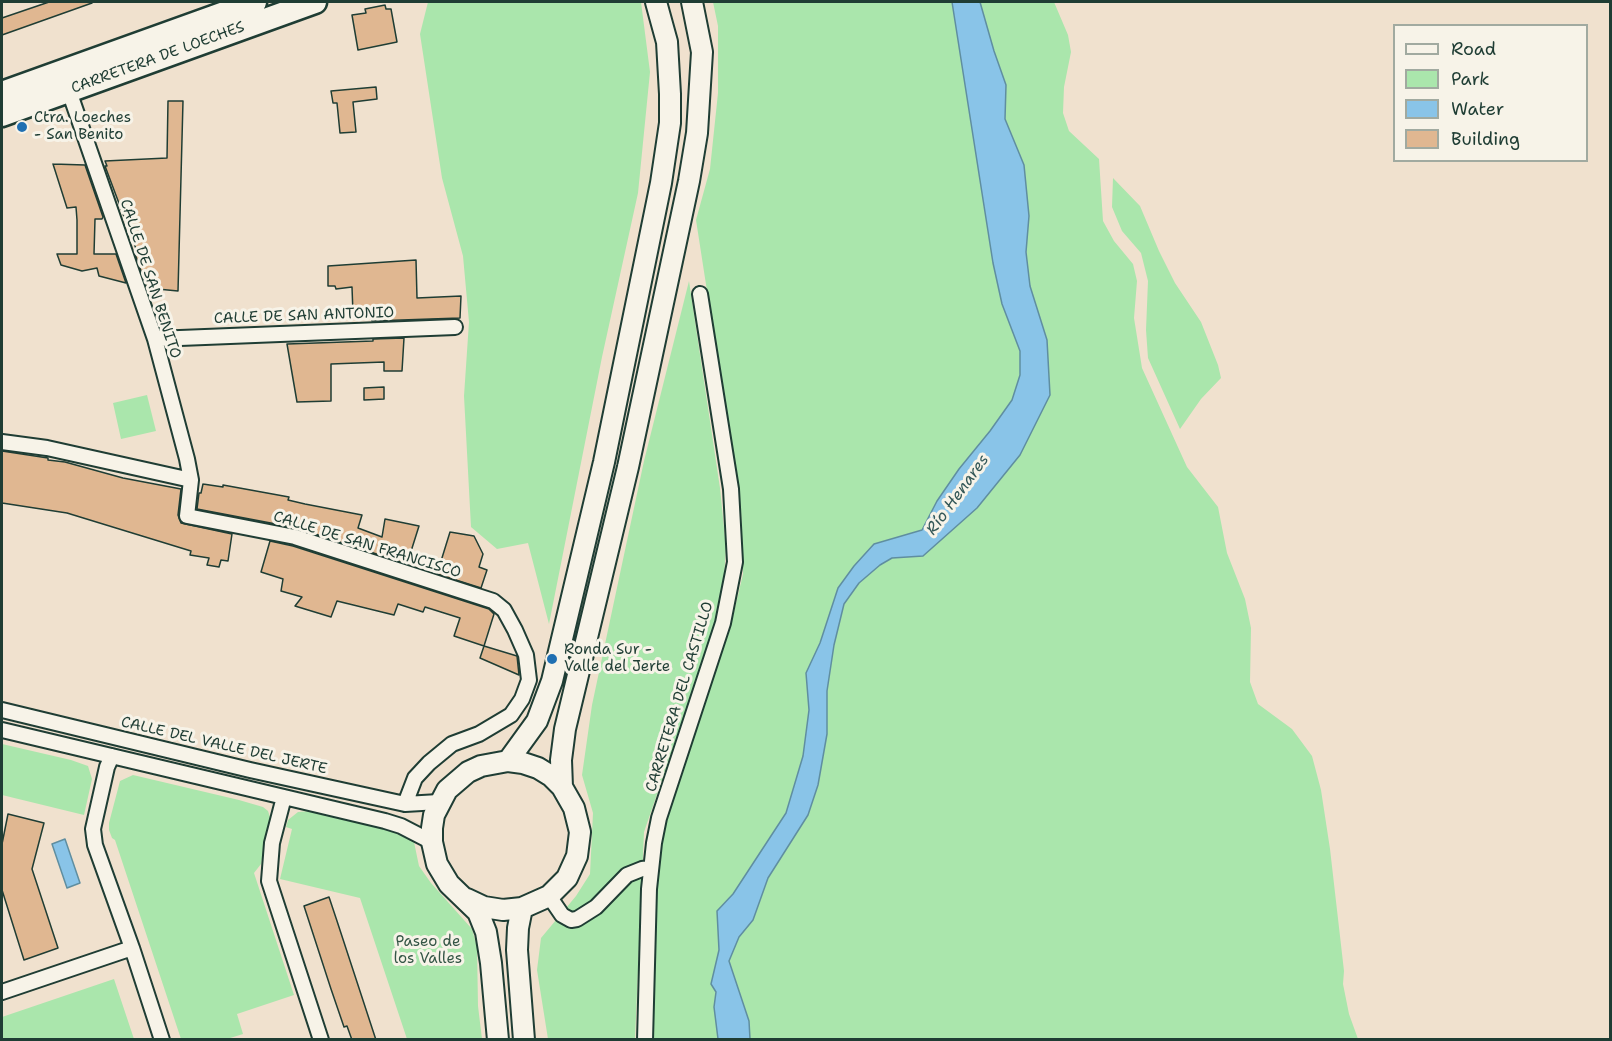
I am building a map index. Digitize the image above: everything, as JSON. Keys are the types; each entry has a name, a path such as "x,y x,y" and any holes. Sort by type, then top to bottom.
{"main road":[{"name":"CARRETERA DE LOECHES","path":"2,93 255,2"},
{"name":"CARRETERA DE LOECHES","path":"2,115 315,2"},
{"path":"508,761 537,721 552,681 604,462 661,183 670,123 670,94 667,42 656,2"},
{"path":"562,787 561,760 565,729 628,467 697,133 702,52 692,2"},
{"path":"467,899 484,907 503,910 522,908 549,896 567,878 577,856 580,832 574,808 562,787 538,768 508,761 494,762 468,772 447,790 433,821 432,842 437,864 449,884 478,912 486,932 498,1040"},
{"path":"522,908 517,950 524,1040"}],"street":[{"name":"CALLE DE SAN BENITO","path":"69,91 155,339 187,459 190,480"},
{"name":"CARRETERA DEL CASTILLO","path":"645,1040 650,868 659,818 723,623 735,562 731,489 700,294"},
{"name":"CALLE DE SAN ANTONIO","path":"155,339 455,327"},
{"path":"2,442 47,448 190,480"},
{"name":"CALLE DE SAN FRANCISCO","path":"190,480 187,516 295,537 493,601 504,610 526,655 529,680 522,699 511,716 479,734 452,744 429,763 415,778 405,804"},
{"name":"CALLE DEL VALLE DEL JERTE","path":"2,710 280,777 405,804 440,802"},
{"path":"2,730 385,821 408,829 432,842"},
{"path":"112,756 107,767 93,829 95,845 162,1040"},
{"path":"284,797 272,843 269,881 321,1040"},
{"path":"549,896 562,915 571,920 577,919 596,907 627,875 650,868"},
{"path":"2,992 132,948"}],"green space":[{"path":"428,2 641,2 650,72 638,193 602,357 549,624 528,543 497,549 471,527 464,396 469,322 463,256 442,178 420,34"},
{"path":"713,2 952,2 993,263 1002,304 1020,351 1020,375 1012,400 959,469 937,501 922,530 874,544 838,588 820,643 806,673 809,710 803,756 786,813 733,894 717,911 719,950 711,984 716,992 714,1007 718,1039 653,1040 654,933 664,828 733,616 743,574 741,510 696,220 710,169 718,93 718,26"},
{"path":"980,2 1054,2 1068,35 1071,52 1064,87 1063,113 1069,131 1099,159 1103,221 1114,241 1133,264 1137,281 1134,318 1142,368 1187,467 1218,507 1227,553 1245,599 1251,628 1250,682 1258,704 1292,729 1312,756 1321,790 1330,849 1344,971 1343,984 1349,1014 1358,1039 750,1039 749,1021 728,961 739,937 753,920 768,878 808,815 818,785 827,734 827,691 834,645 844,604 859,583 880,565 892,558 923,556 1047,340 1030,286 1026,252 1029,216 1024,165 1005,119 1006,85"},
{"path":"1113,178 1140,206 1175,283 1201,322 1218,365 1221,378 1201,399 1180,429 1148,358 1146,330 1148,281 1141,253 1122,231 1112,207"},
{"path":"689,281 720,488 726,548 723,592 707,649 644,832 635,1039 548,1039 537,970 541,938 576,896 590,874 593,813 582,775 592,705 644,461"},
{"path":"147,395 156,431 121,439 113,403"},
{"path":"2,744 88,766 92,779 84,815 2,795"},
{"path":"133,775 239,800 263,807 268,811 271,820 261,864 254,873 294,995 237,1014 243,1034 227,1039 181,1039 115,840 109,830 120,781"},
{"name":"Paseo de los Valles","path":"310,811 387,829 414,842 419,866 472,929 477,947 478,1006 482,1039 407,1039 360,898 280,879 292,829 286,827 288,820 298,812"},
{"path":"114,979 134,1039 2,1039 2,1017"}],"water":[{"name":"Río Henares","path":"952,2 980,2 1006,85 1005,119 1024,165 1029,216 1026,252 1030,286 1047,340 1050,395 1020,455 977,508 923,556 892,558 880,565 859,583 844,604 834,645 827,691 827,734 818,785 808,815 768,878 753,920 739,937 729,961 749,1021 750,1039 718,1039 714,1007 716,992 711,984 719,950 717,911 733,894 786,813 803,756 809,710 806,673 820,643 838,588 874,544 922,530 937,501 959,469 1012,400 1020,375 1020,351 1002,304 993,263"},
{"path":"65,839 80,883 67,888 52,844"}],"building":[{"path":"49,2 92,3 2,35 2,18"},
{"path":"385,5 386,9 391,9 397,42 358,50 352,15 366,13 365,9"},
{"path":"376,87 377,99 353,102 356,132 340,133 337,103 333,103 331,91"},
{"path":"168,101 183,101 178,291 147,288 135,254 138,254 105,166 107,166 105,161 167,158"},
{"path":"53,164 85,165 103,217 95,219 94,254 116,254 126,283 99,276 97,268 82,271 61,265 57,254 77,254 76,207 67,208"},
{"path":"416,260 417,298 461,296 460,318 372,321 371,314 353,314 352,287 336,289 335,286 328,286 328,266"},
{"path":"404,338 402,371 384,371 384,362 331,364 331,401 297,402 287,344"},
{"path":"384,387 384,399 364,400 364,388"},
{"path":"2,451 48,458 48,460 65,462 123,478 181,489 178,515 181,523 232,534 228,561 221,560 219,567 207,565 209,558 190,555 191,551 67,513 2,503"},
{"path":"203,484 223,487 223,485 289,497 288,500 362,515 358,528 382,537 385,519 419,526 407,564 297,528 197,509"},
{"path":"450,532 474,536 483,554 479,567 487,570 481,588 437,574"},
{"path":"270,541 293,546 489,609 494,614 484,646 454,636 460,618 425,607 423,612 398,604 394,615 337,601 331,617 295,606 302,597 281,591 283,579 261,572"},
{"path":"484,646 517,656 519,675 480,658"},
{"path":"8,814 44,823 32,869 58,948 24,960 2,890 2,844"},
{"path":"329,897 376,1040 352,1040 347,1026 344,1027 331,989 304,906"}],"place":[{"name":"Ctra. Loeches - San Benito","path":"22,127"},
{"name":"Ronda Sur - Valle del Jerte","path":"552,659"}]}
